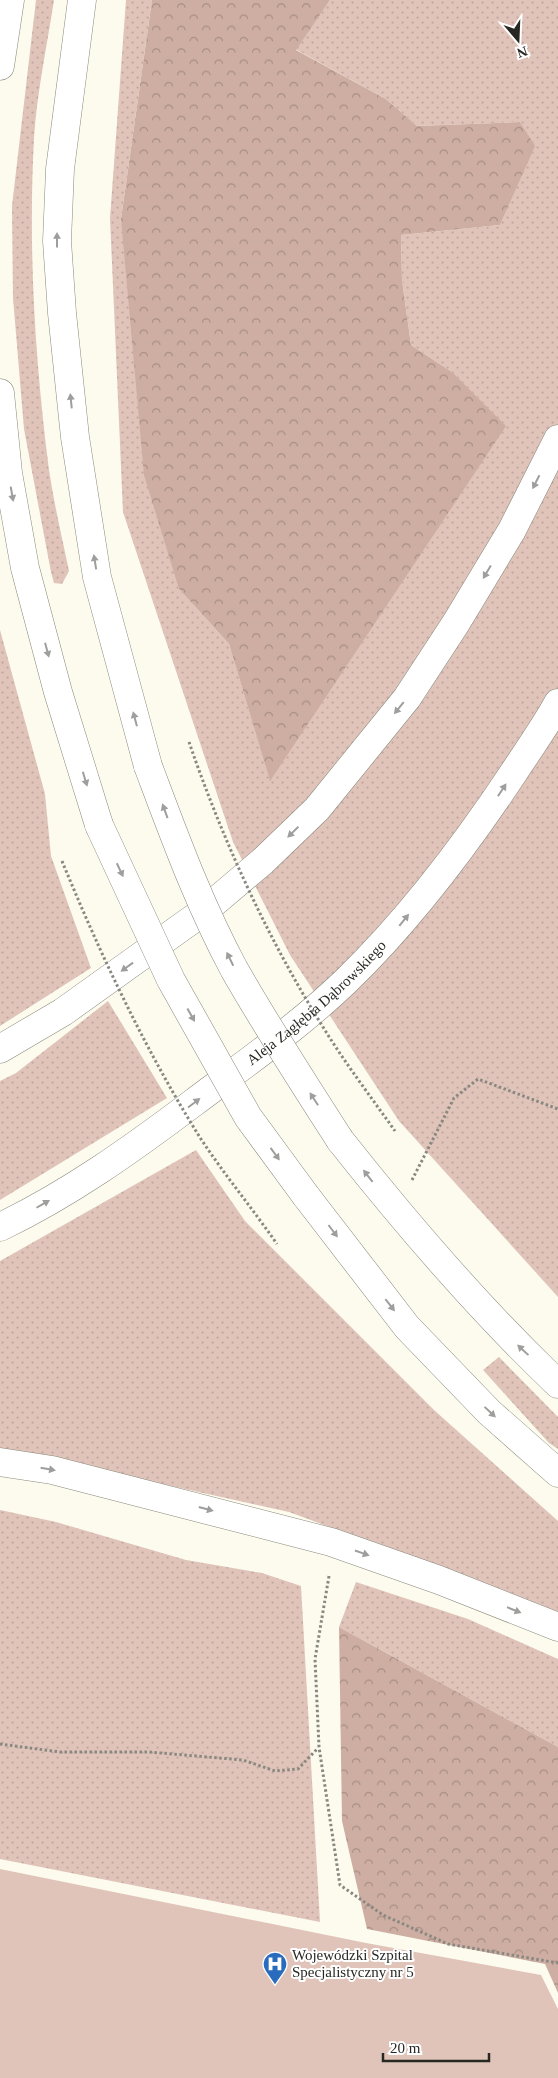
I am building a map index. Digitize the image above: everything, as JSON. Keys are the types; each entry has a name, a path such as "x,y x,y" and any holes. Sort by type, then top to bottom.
{"main road":[{"path":"0,66 10,0"},
{"path":"82,0 60,169 57,241 62,314 75,437 97,577 148,766 186,868 234,968 295,1070 340,1140 397,1212 507,1336 558,1384"},
{"path":"78,38 96,0"},
{"path":"0,393 8,473 25,568 58,692 99,826 171,980 248,1117 407,1327 489,1412 558,1473"},
{"path":"0,1049 62,1012 204,911 263,862 317,809 413,690 512,530 558,439"},
{"name":"Aleja Zagłębia Dąbrowskiego","path":"0,1227 69,1189 154,1132 280,1038 344,982 391,935 447,866 495,800 558,703"},
{"path":"0,1462 52,1470 332,1542 439,1580 558,1627"}],"path":[{"path":"189,742 224,833 283,956 323,1027 394,1131"},
{"path":"62,862 98,948 149,1048 200,1137 278,1244"},
{"path":"397,1212 454,1098 478,1079 558,1109"},
{"path":"332,1542 329,1584 315,1659 319,1747 340,1885 383,1915 448,1944 558,1964"},
{"path":"0,1744 60,1752 149,1752 243,1760 275,1771 298,1769 319,1747"}],"shaded area":[{"path":"36,0 54,0 35,121 32,180 32,263 44,429 51,483 69,571 62,584 54,583 51,572 24,429 13,298 12,206"},
{"path":"126,0 152,0 121,219 179,589 229,644 270,780 452,372 411,345 402,280 401,235 500,225 534,146 520,122 417,126 386,99 295,49 330,0 558,0 558,1297 399,1121 290,955 233,842 123,512 110,218"},
{"path":"0,630 45,794 51,856 91,968 0,1026"},
{"path":"108,1001 167,1098 0,1200 0,1081 16,1073"},
{"path":"196,1150 245,1221 434,1410 558,1521 558,1613 289,1512 0,1448 0,1261"},
{"path":"499,1357 558,1417 558,1449 549,1443 483,1370"},
{"path":"0,1510 56,1522 186,1560 262,1573 301,1586 320,1922 0,1859"},
{"path":"356,1582 468,1619 558,1659 558,1747 339,1627"},
{"name":"Wojewódzki Szpital Specjalistyczny nr 5","path":"0,1869 366,1943 541,1975 558,2009 558,2078 0,2078"}],"green space":[{"path":"152,0 330,0 296,50 386,99 417,126 520,122 535,146 500,225 401,235 402,280 411,345 452,372 506,426 270,781 229,644 179,589 144,475 121,219"},
{"path":"339,1627 558,1747 558,1993 545,1964 367,1929 342,1821"}],"place":[{"name":"Wojewódzki Szpital Specjalistyczny nr 5","path":"275,1985"}]}
